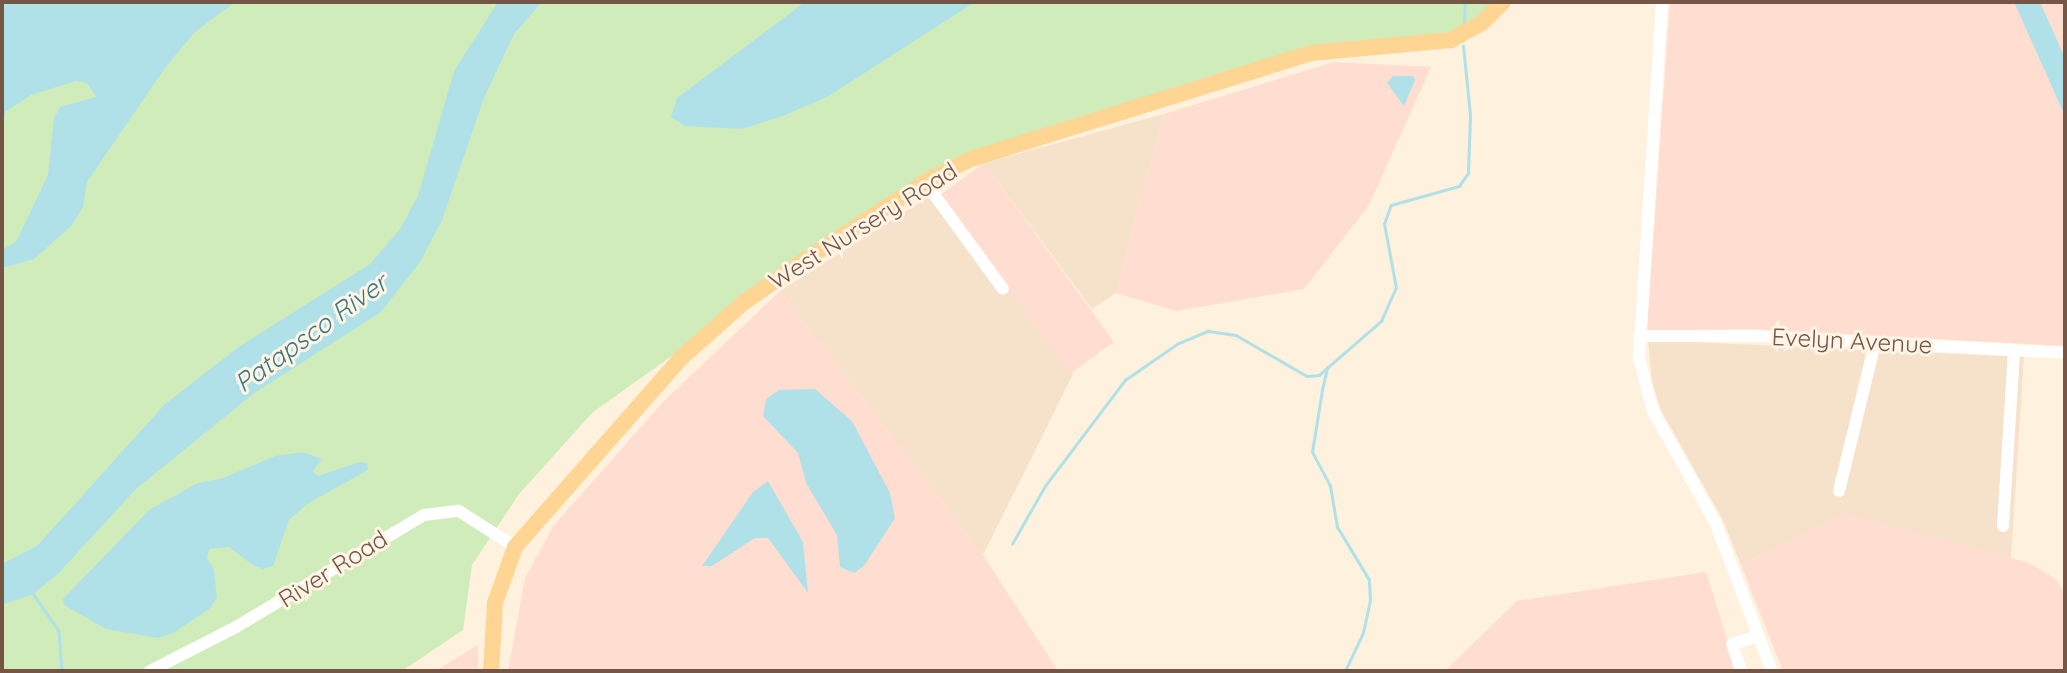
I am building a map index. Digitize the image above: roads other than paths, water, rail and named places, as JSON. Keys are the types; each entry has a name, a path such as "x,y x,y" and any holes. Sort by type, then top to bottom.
{"main road":[{"name":"West Nursery Road","path":"491,671 495,603 515,547 653,389 711,330 769,284 925,182 971,159 1311,53 1451,40 1482,23 1503,2"}],"street":[{"path":"1662,2 1639,336 1642,370 1653,411 1716,522 1772,671"},
{"path":"925,182 1003,289"},
{"name":"Evelyn Avenue","path":"1639,336 1754,336 2065,353"},
{"path":"1839,491 1875,343"},
{"path":"2003,526 2014,350"},
{"name":"River Road","path":"150,671 236,627 424,515 459,511 515,547"},
{"path":"1741,671 1731,644 1759,636"}],"water":[{"path":"2,2 235,2 195,32 167,65 87,182 83,207 72,225 34,259 2,268 2,250 16,242 48,175 54,118 60,107 96,97 87,83 76,81 31,95 5,112 2,137"},
{"name":"Patapsco River","path":"498,2 542,2 514,34 484,98 442,220 420,262 381,312 253,394 136,489 57,575 33,594 2,605 2,564 37,546 165,404 240,346 370,264 400,229 418,196 454,71"},
{"path":"805,2 975,2 827,97 785,115 742,129 685,126 671,117 677,98"},
{"path":"2014,2 2040,2 2065,58 2065,116"},
{"path":"1393,76 1413,76 1415,80 1404,106 1387,83"},
{"path":"815,389 852,421 890,493 895,518 864,566 854,573 840,567 837,535 806,483 798,453 763,416 766,399 779,390"},
{"path":"303,452 322,459 313,471 318,476 359,462 367,463 368,470 307,504 289,520 273,566 263,569 253,565 229,547 209,549 207,558 214,570 217,598 209,609 173,633 158,638 106,629 64,605 63,599 149,510 198,483 223,478 275,456"},
{"path":"768,481 803,542 808,593 768,538 755,538 712,566 702,566 753,492"}],"waterway":[{"path":"1464,25 1465,2"},
{"path":"1345,671 1363,633 1370,601 1369,580 1337,527 1330,486 1312,452 1322,390 1327,368 1381,321 1396,288 1384,224 1391,205 1459,186 1468,173 1470,115 1463,46"},
{"path":"1012,544 1045,486 1125,380 1177,344 1208,331 1236,335 1307,376 1319,375 1327,368"},
{"path":"32,592 59,631 62,671"}]}
